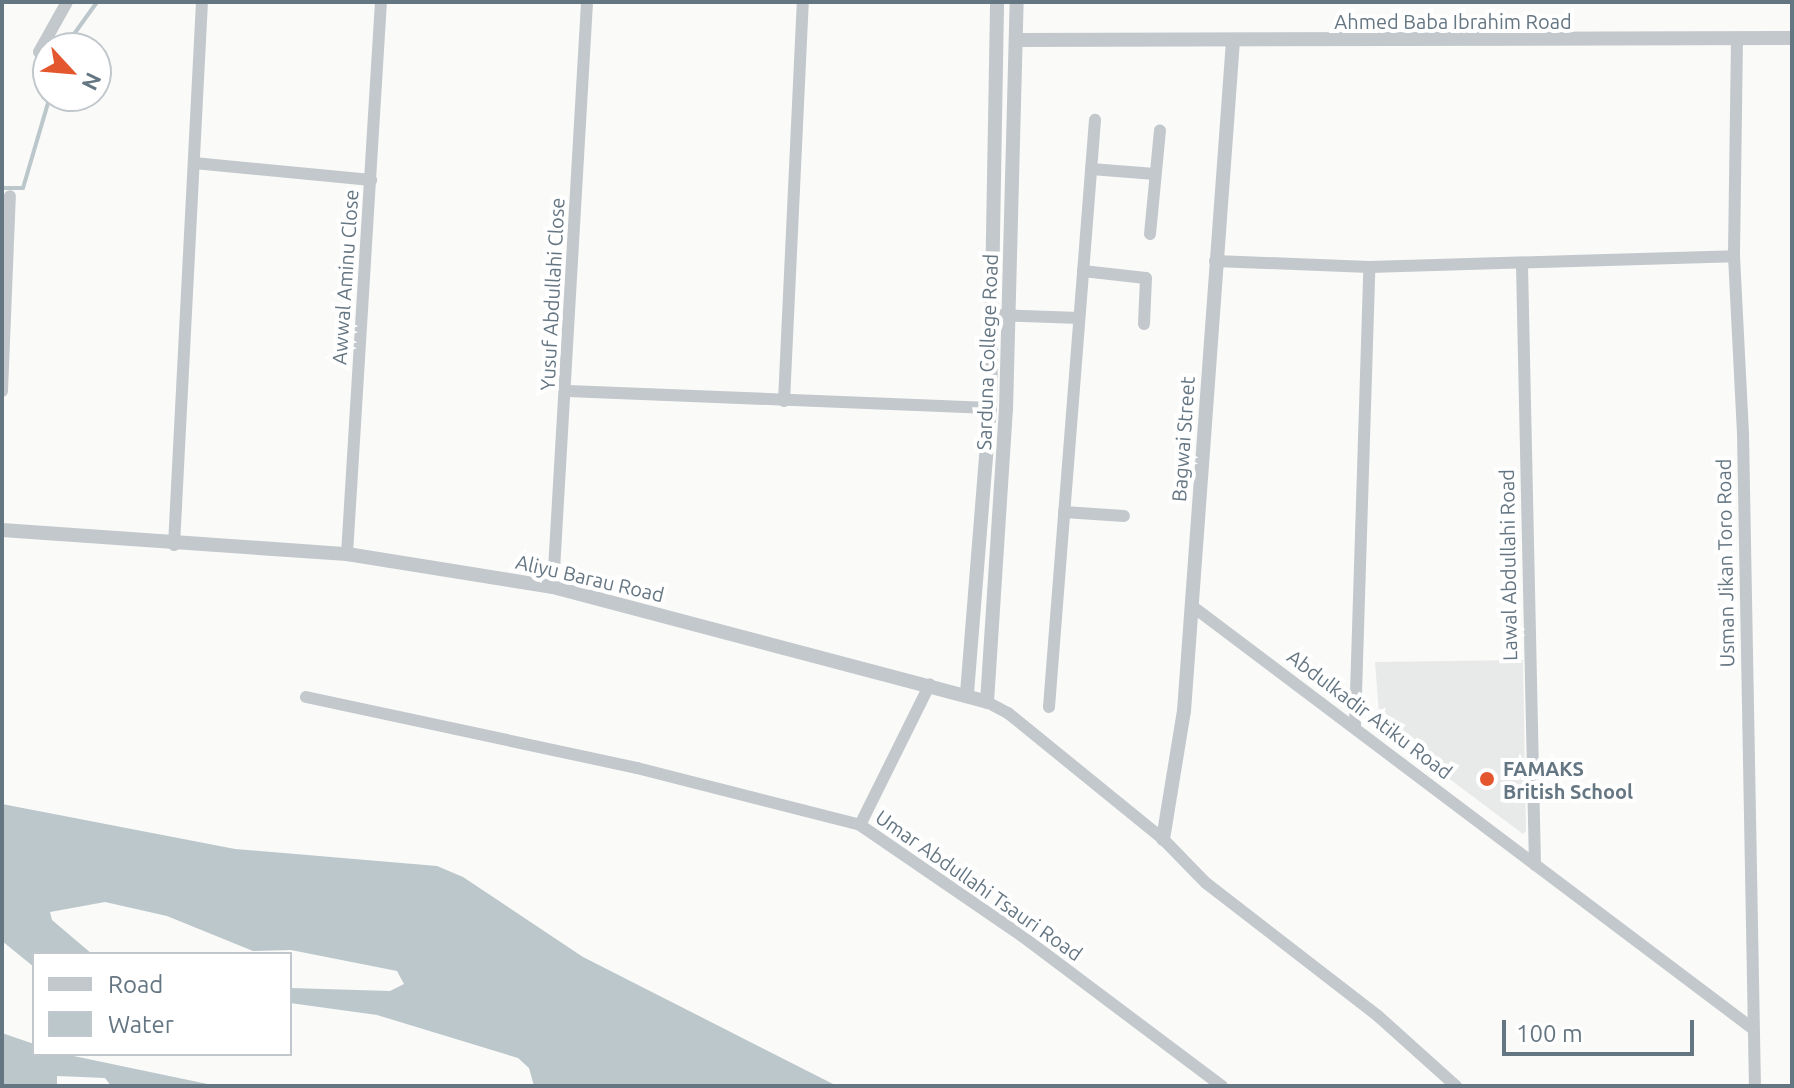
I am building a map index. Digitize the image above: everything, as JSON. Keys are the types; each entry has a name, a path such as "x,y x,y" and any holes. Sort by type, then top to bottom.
{"street":[{"path":"50,32 67,2"},
{"path":"174,545 202,2"},
{"name":"Awwal Aminu Close","path":"347,554 381,2"},
{"name":"Yusuf Abdullahi Close","path":"553,587 568,391 587,2"},
{"path":"784,401 803,2"},
{"name":"Sarduna College Road","path":"967,693 990,408 997,2"},
{"name":"Sarduna College Road","path":"987,702 1010,315 1017,2"},
{"name":"Ahmed Baba Ibrahim Road","path":"1017,40 1792,38"},
{"name":"Usman Jikan Toro Road","path":"1737,39 1734,256 1743,434 1755,1086"},
{"name":"Bagwai Street","path":"1163,839 1184,711 1233,40"},
{"path":"1049,707 1095,120"},
{"path":"1150,234 1160,130"},
{"path":"194,163 371,180"},
{"path":"1091,169 1155,174"},
{"path":"2,391 10,196"},
{"path":"1215,261 1369,267 1522,265 1734,256"},
{"name":"Lawal Abdullahi Road","path":"1522,265 1535,865"},
{"path":"1355,725 1369,267"},
{"path":"1083,271 1146,278 1144,324"},
{"path":"993,315 1079,318"},
{"path":"568,391 990,408"},
{"path":"1064,512 1124,516"},
{"name":"Aliyu Barau Road","path":"2,530 174,545 347,554 553,587 967,693 987,702"},
{"name":"Abdulkadir Atiku Road","path":"1192,606 1355,725 1752,1028"},
{"path":"860,825 930,684"},
{"name":"Umar Abdullahi Tsauri Road","path":"306,697 637,768 860,825 1022,936 1222,1086"},
{"path":"987,702 1008,713 1163,839 1206,883 1378,1016 1456,1086"}],"shaded area":[{"name":"FAMAKS British School","path":"1523,660 1526,831 1523,834 1380,727 1375,662"}],"water":[{"path":"2,804 235,849 437,866 463,877 583,957 837,1086 534,1086 529,1068 518,1058 377,1015 292,1003 292,988 390,991 404,984 397,971 291,950 253,951 167,916 105,902 50,912 52,920 90,952 32,952 32,965 2,941"},
{"path":"2,1033 32,1043 32,1056 74,1056 217,1086 111,1086 105,1078 57,1076 57,1086 2,1086"}],"waterway":[{"path":"75,32 97,2"},
{"path":"2,188 23,188 45,112"}],"place":[{"name":"FAMAKS British School","path":"1487,779"}]}
